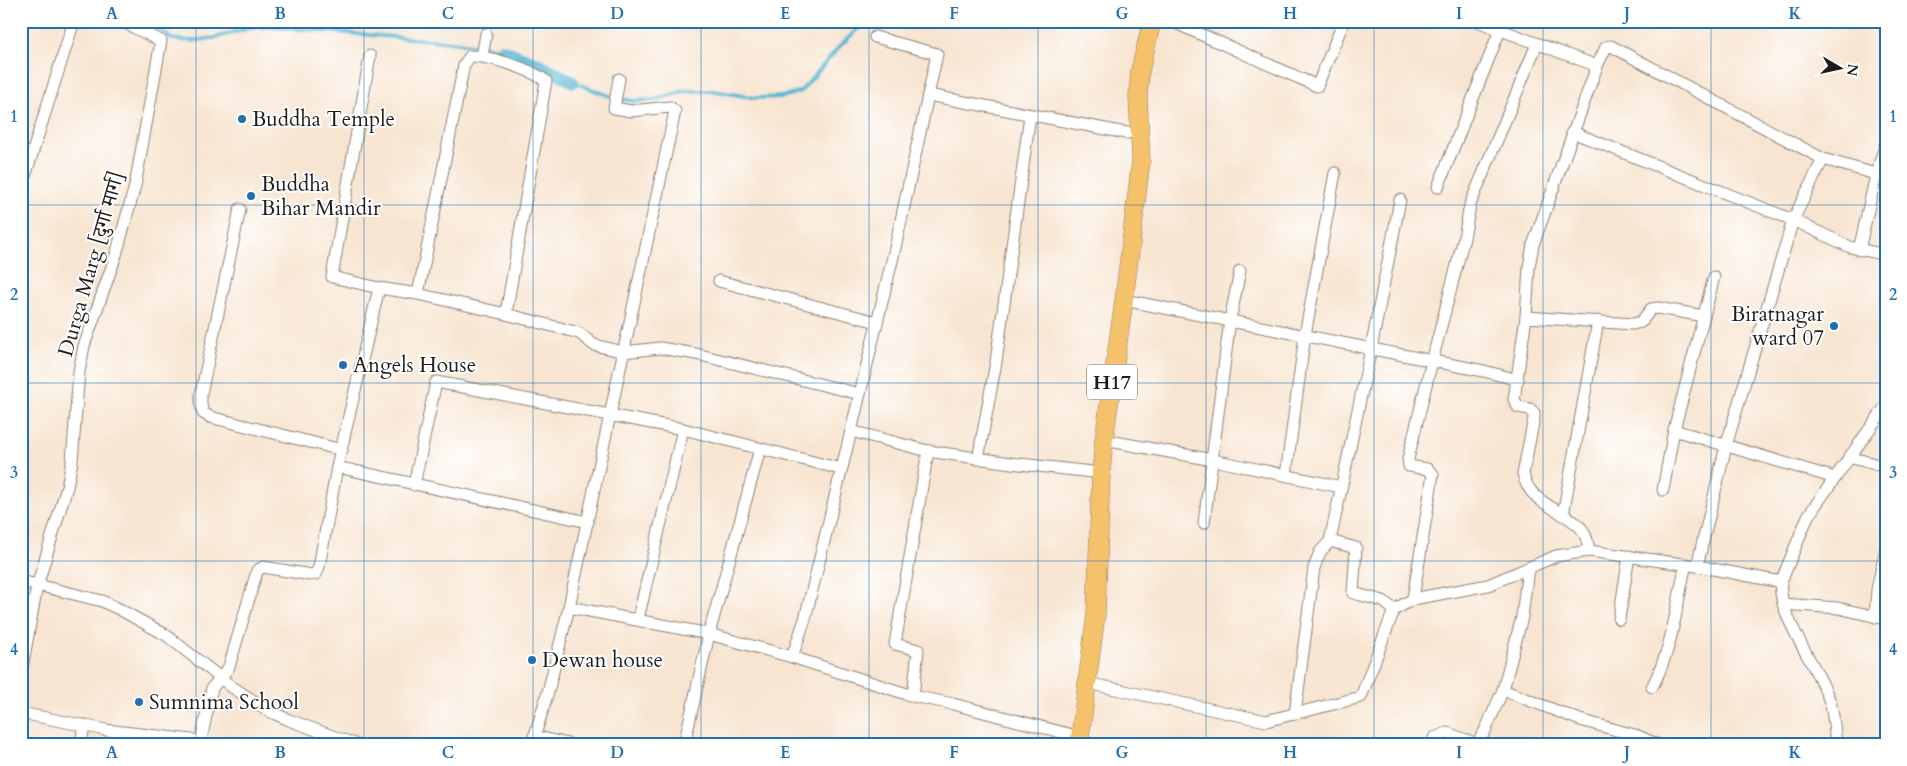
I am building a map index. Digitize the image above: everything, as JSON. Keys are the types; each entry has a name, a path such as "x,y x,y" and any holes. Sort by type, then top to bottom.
{"main road":[{"name":"H17","path":"1079,741 1096,614 1104,440 1141,161 1138,96 1140,71 1152,21"}],"street":[{"path":"21,189 74,21"},
{"name":"Durga Marg [दुर्गा मार्ग]","path":"21,673 37,586 72,461 79,372 84,346 116,255 135,186 161,41 121,21"},
{"path":"1171,21 1317,86 1344,21"},
{"path":"1477,21 1597,66"},
{"path":"1438,186 1500,30"},
{"path":"482,56 486,34"},
{"path":"792,657 805,619 860,394 937,54 875,37"},
{"path":"1414,599 1433,474 1427,470 1409,466 1408,459 1464,238 1470,205 1537,44"},
{"path":"1589,551 1588,539 1580,526 1535,497 1525,483 1522,474 1534,413 1518,407 1514,399 1526,317 1532,245 1572,132 1606,47 1611,46 1824,159 1881,176"},
{"path":"370,56 332,277 506,314 579,333 594,345 624,352 660,348 696,354 860,394"},
{"path":"418,294 464,65 470,56 482,56 536,74 546,81 506,314"},
{"path":"572,745 533,740 548,692 569,607 676,111 670,107 631,111 614,108 619,79"},
{"path":"928,95 1126,133 1140,132"},
{"path":"978,458 996,362 1030,115"},
{"path":"1572,132 1793,220 1850,247 1886,255"},
{"path":"1859,250 1881,176 1886,143"},
{"path":"1652,687 1663,668 1691,565 1793,220 1824,159"},
{"path":"1286,475 1305,335 1335,173"},
{"path":"1295,714 1314,568 1320,552 1330,541 1371,349 1400,200"},
{"path":"240,209 202,394 201,404 203,413 210,417 342,450"},
{"path":"1204,523 1230,320 1240,271"},
{"path":"1663,490 1674,430 1714,277"},
{"path":"719,281 877,322"},
{"path":"21,714 201,743 212,688 229,667 257,571 263,567 311,575 316,574 319,568 337,468 379,288"},
{"path":"1124,300 1305,335 1518,380"},
{"path":"1526,317 1633,324 1641,322 1651,309 1658,308 1704,316"},
{"path":"1563,515 1598,321"},
{"path":"414,485 436,382 683,429 841,469"},
{"path":"1836,745 1832,710 1827,692 1783,604 1780,590 1781,582 1808,516 1886,406"},
{"path":"638,619 683,429"},
{"path":"1674,430 1835,478"},
{"path":"851,431 928,451 1101,473"},
{"path":"1104,440 1213,460 1341,487"},
{"path":"684,745 709,634 760,449"},
{"path":"912,696 918,650 895,644 928,451"},
{"path":"1849,456 1886,467"},
{"path":"337,468 588,522"},
{"path":"1330,541 1356,548 1353,593 1383,601 1394,610"},
{"path":"1783,604 1838,608 1880,618 1877,590 1886,548"},
{"path":"1087,683 1266,721 1361,697 1394,610 1414,599 1488,585 1556,556 1589,551 1691,565 1781,582"},
{"path":"1619,619 1629,556"},
{"path":"1431,745 1434,738 1447,733 1477,744 1485,730 1503,690 1522,617 1528,568"},
{"path":"21,581 102,601 119,609 166,635 232,687 271,712 357,745"},
{"path":"569,607 709,634 792,657 912,696 953,704 1079,741"},
{"path":"1503,690 1580,720 1638,736 1658,745"},
{"path":"81,745 84,725"}],"waterway":[{"path":"149,21 172,39 191,41 214,38 254,27 272,27 443,41 502,49"},
{"path":"573,82 615,98 634,101 654,100 685,91 715,91 756,98 782,97 801,91 842,44 866,21"},
{"path":"502,49 542,65 573,82"}],"place":[{"name":"Buddha Temple","path":"242,119"},
{"name":"Buddha Bihar Mandir","path":"251,196"},
{"name":"Biratnagar ward 07","path":"1834,326"},
{"name":"Angels House","path":"343,365"},
{"name":"Dewan house","path":"532,660"},
{"name":"Sumnima School","path":"139,702"}]}
